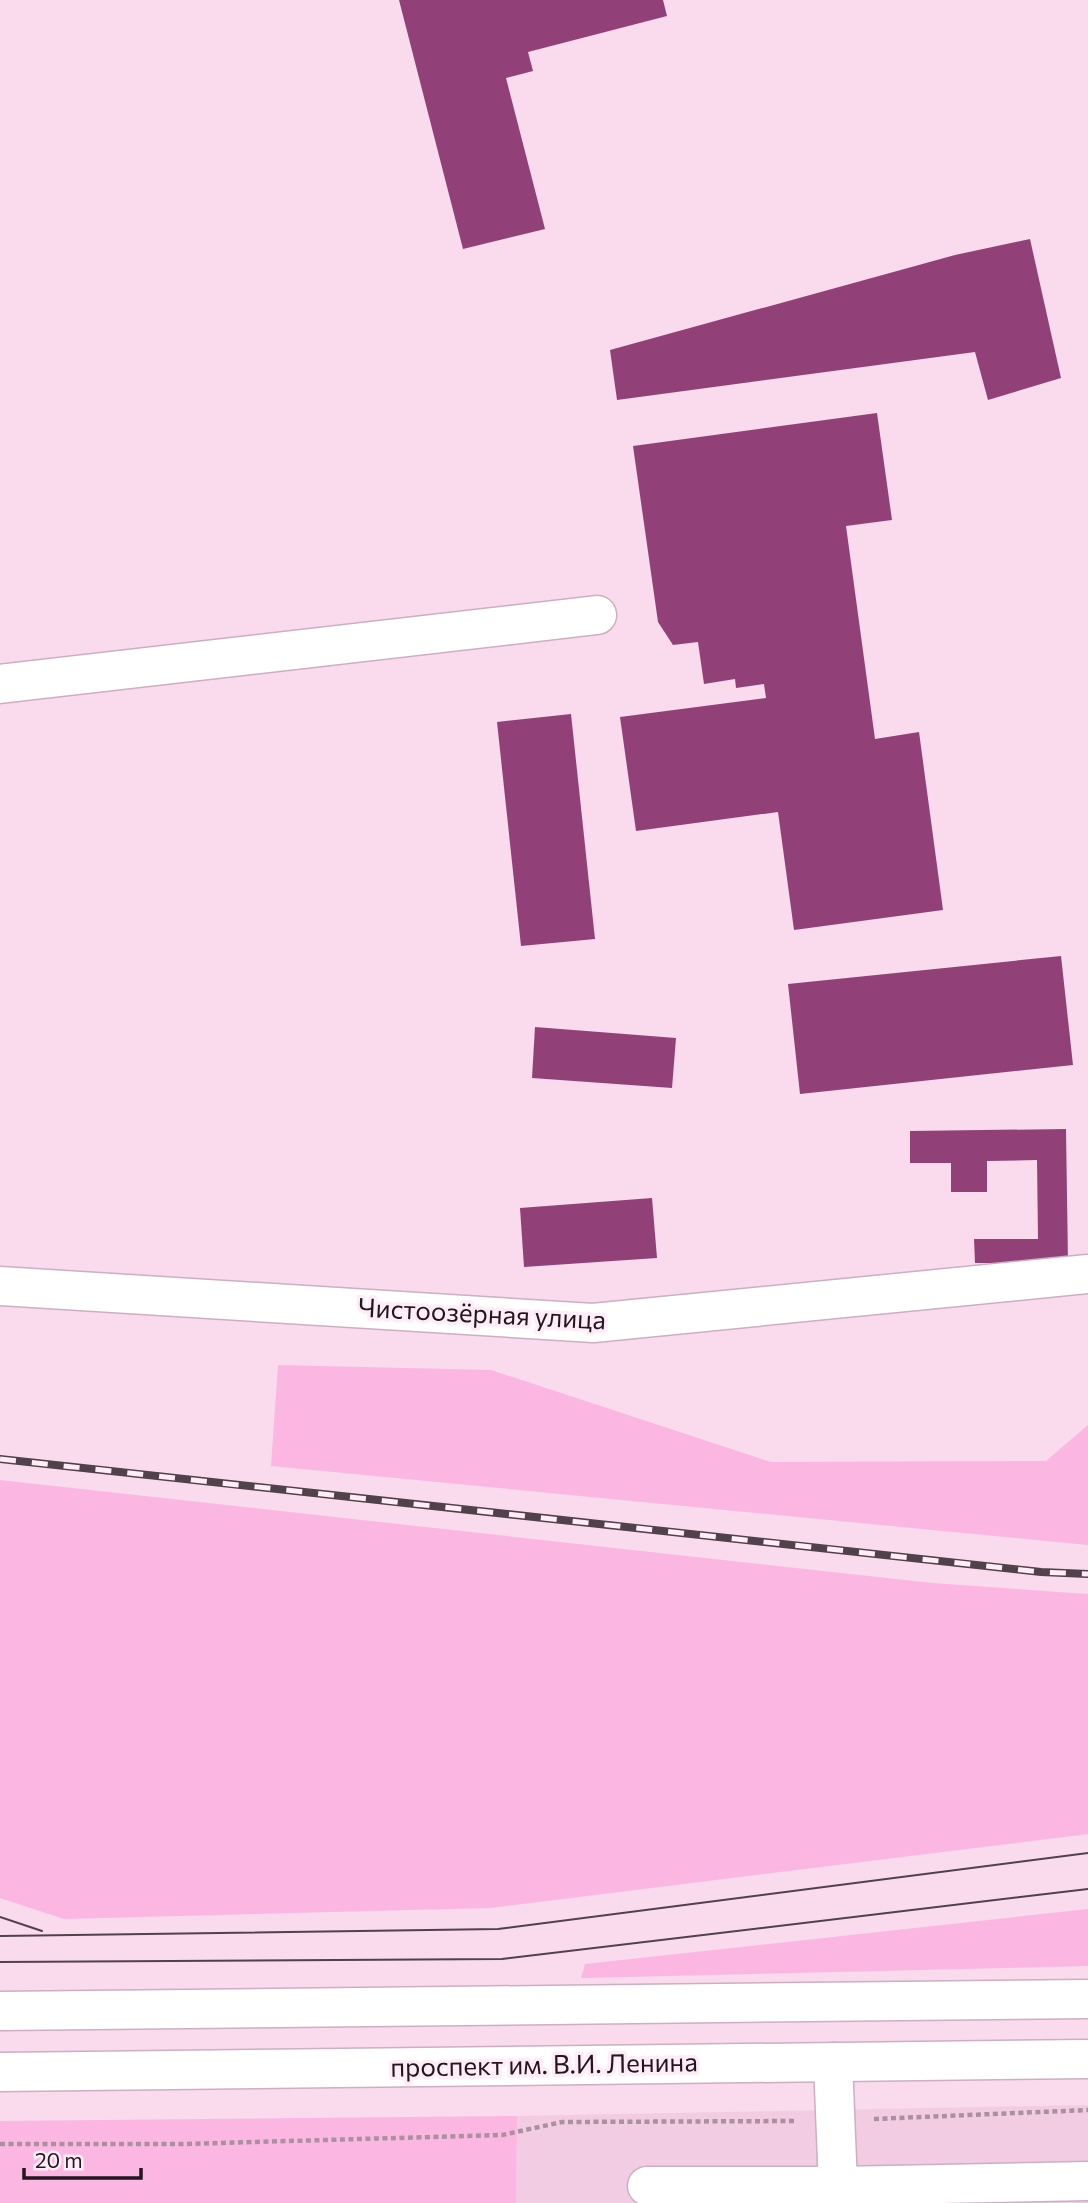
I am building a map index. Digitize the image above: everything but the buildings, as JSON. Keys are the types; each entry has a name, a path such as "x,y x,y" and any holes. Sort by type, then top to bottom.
{"main road":[{"path":"0,684 597,615"},
{"name":"Чистоозёрная улица","path":"0,1286 593,1322 1088,1274"},
{"path":"0,2011 1088,1999"},
{"name":"проспект им. В.И. Ленина","path":"0,2072 1088,2059"},
{"path":"833,2062 838,2186"},
{"path":"647,2186 838,2186 1088,2181"}],"path":[{"path":"0,2144 183,2144 502,2135"}],"shaded area":[{"path":"278,1365 491,1370 771,1462 1046,1461 1088,1425 1088,1545 271,1466"},
{"path":"0,1480 932,1583 1088,1594 1088,1834 490,1908 64,1919 0,1898"},
{"path":"1088,1909 1088,1966 581,1978 585,1964"},
{"path":"1088,2105 1088,2203 516,2203 517,2116"},
{"path":"517,2116 516,2203 0,2203 0,2121"}],"tram line":[{"path":"0,1936 498,1929 1088,1853"},
{"path":"0,1962 502,1959 1088,1889"},
{"path":"0,1917 42,1931"}],"railway":[{"path":"0,1459 1041,1572 1088,1574"}]}
